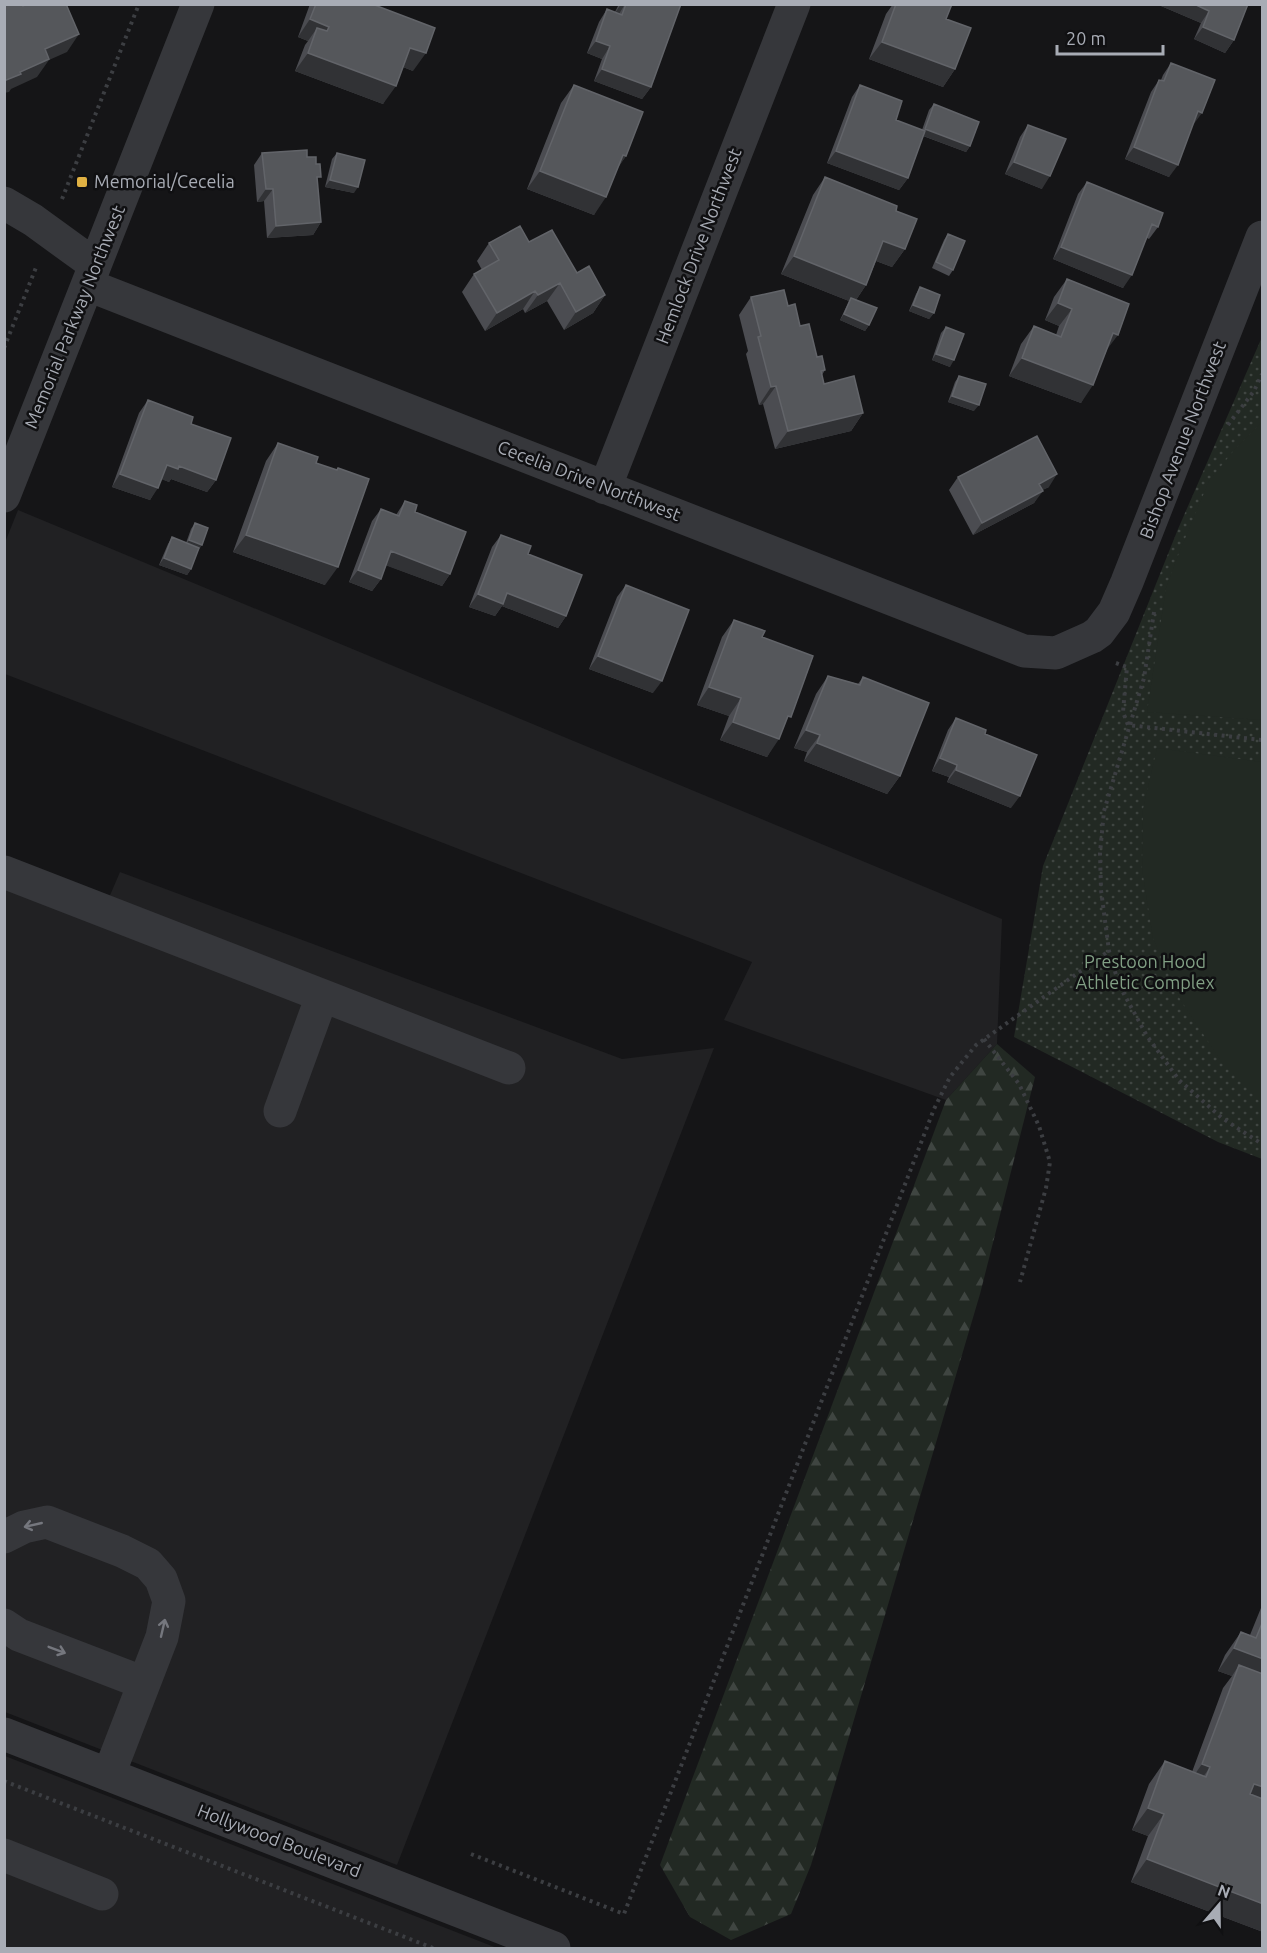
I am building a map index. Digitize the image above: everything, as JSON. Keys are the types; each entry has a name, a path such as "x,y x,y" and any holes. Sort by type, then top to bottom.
{"street":[{"name":"Memorial Parkway Northwest","path":"4,496 198,4"},
{"name":"Hemlock Drive Northwest","path":"605,488 794,4"},
{"name":"Cecelia Drive Northwest","path":"4,203 50,232 92,275 605,488 1024,651 1056,653 1092,637"},
{"name":"Bishop Avenue Northwest","path":"1092,637 1099,632 1114,612 1127,582 1263,237"},
{"path":"4,872 509,1068"},
{"path":"280,1111 322,996"},
{"path":"4,1537 24,1527 47,1522 122,1551 148,1564 161,1579 169,1601 162,1636 109,1774"},
{"path":"4,1625 19,1635 144,1683"},
{"name":"Hollywood Boulevard","path":"4,1734 552,1948"},
{"path":"4,1855 102,1894"}],"path":[{"path":"4,348 139,4"},
{"path":"1221,433 1254,391 1263,374"},
{"path":"1155,605 1144,678 1104,811 1100,853 1101,890 1109,951 1124,995 1147,1036 1179,1080 1222,1118 1263,1144"},
{"path":"1128,725 1263,740"},
{"path":"471,1854 624,1914 934,1109 950,1077 984,1039 1109,951"},
{"path":"984,1039 1018,1084 1039,1126 1050,1162 1046,1188 1020,1282"},
{"path":"4,1780 433,1948"}],"shaded area":[{"path":"18,510 1002,919 997,1044 946,1100 724,1020 752,962 5,674 4,545"},
{"path":"4,861 108,900 120,872 622,1059 714,1048 397,1865 5,1712"},
{"path":"5,1756 497,1948 5,1948"}],"green space":[{"name":"Prestoon Hood Athletic Complex","path":"1262,337 1262,1159 1218,1142 1014,1037 1043,866 1178,529"},
{"path":"1262,422 1262,720 1147,712 1166,588 1179,553 1209,481 1235,449"},
{"path":"1157,748 1262,762 1262,1104 1219,1058 1180,999 1153,938 1142,869 1143,809"},
{"path":"997,1044 1035,1077 980,1294 811,1865 791,1914 731,1940 690,1917 660,1865 946,1100"}],"building":[{"path":"4,4 22,4 23,6 27,4 66,4 79,34 45,49 49,59 4,81"},
{"path":"316,4 372,4 435,28 426,53 410,48 396,86 308,53 317,28 327,31 329,27 310,19"},
{"path":"626,4 681,4 651,87 602,69 610,46 596,41 607,9 622,15"},
{"path":"896,4 952,4 946,19 971,28 955,69 882,42"},
{"path":"1194,4 1248,4 1234,40 1203,27 1209,11"},
{"path":"1171,63 1215,80 1202,113 1198,111 1178,165 1134,147 1159,80 1164,81"},
{"path":"574,85 643,112 626,156 623,155 606,197 540,171"},
{"path":"860,85 902,101 896,120 925,131 908,178 836,151"},
{"path":"934,104 979,122 970,146 925,129"},
{"path":"1028,125 1066,139 1050,176 1014,162"},
{"path":"307,150 307,157 316,157 316,164 320,164 321,177 317,177 321,222 276,226 273,189 266,189 262,153"},
{"path":"337,153 365,160 358,187 330,180"},
{"path":"825,177 897,206 896,211 917,219 905,249 883,241 866,285 794,256"},
{"path":"1087,182 1163,213 1158,227 1152,224 1132,275 1061,247"},
{"path":"520,226 529,242 552,230 577,273 589,266 605,295 576,312 560,283 538,295 535,291 497,313 474,274 499,260 489,243"},
{"path":"948,234 965,241 953,270 936,262"},
{"path":"1067,279 1129,304 1118,335 1113,333 1093,385 1022,358 1034,326 1061,337 1072,309 1058,303"},
{"path":"920,287 940,295 934,313 913,305"},
{"path":"784,290 788,306 795,304 800,326 809,324 817,357 822,356 825,370 821,371 824,384 854,376 863,413 788,431 776,386 771,387 758,337 761,336 751,297"},
{"path":"851,298 877,308 869,325 844,314"},
{"path":"946,327 964,334 954,360 936,354"},
{"path":"959,376 986,384 979,405 952,396"},
{"path":"148,400 193,417 191,424 231,438 216,480 179,466 178,469 167,465 158,488 120,474"},
{"path":"1037,436 1057,474 1039,484 1043,491 982,523 958,477"},
{"path":"278,443 318,457 316,463 369,479 338,567 246,535"},
{"path":"405,501 417,505 415,512 466,532 450,574 391,551 381,579 358,570 381,509 399,516"},
{"path":"195,523 208,528 202,545 189,540"},
{"path":"501,535 531,546 528,554 582,575 566,616 507,593 503,604 478,594"},
{"path":"172,537 199,548 191,569 164,558"},
{"path":"626,585 689,610 662,681 598,656"},
{"path":"734,620 765,631 762,637 813,656 791,717 788,716 779,739 733,722 741,698 709,687"},
{"path":"828,676 860,685 863,677 929,703 900,776 817,743 820,735 806,730"},
{"path":"956,718 986,730 985,734 1037,755 1020,796 956,770 957,765 940,758"},
{"path":"1263,1621 1263,1659 1234,1648 1241,1632 1256,1638"},
{"path":"1239,1665 1263,1674 1263,1787 1254,1784 1250,1794 1263,1799 1263,1904 1147,1859 1164,1814 1148,1808 1165,1761 1206,1777 1210,1767 1202,1764"}],"place":[{"name":"Memorial/Cecelia","path":"82,182"}]}
